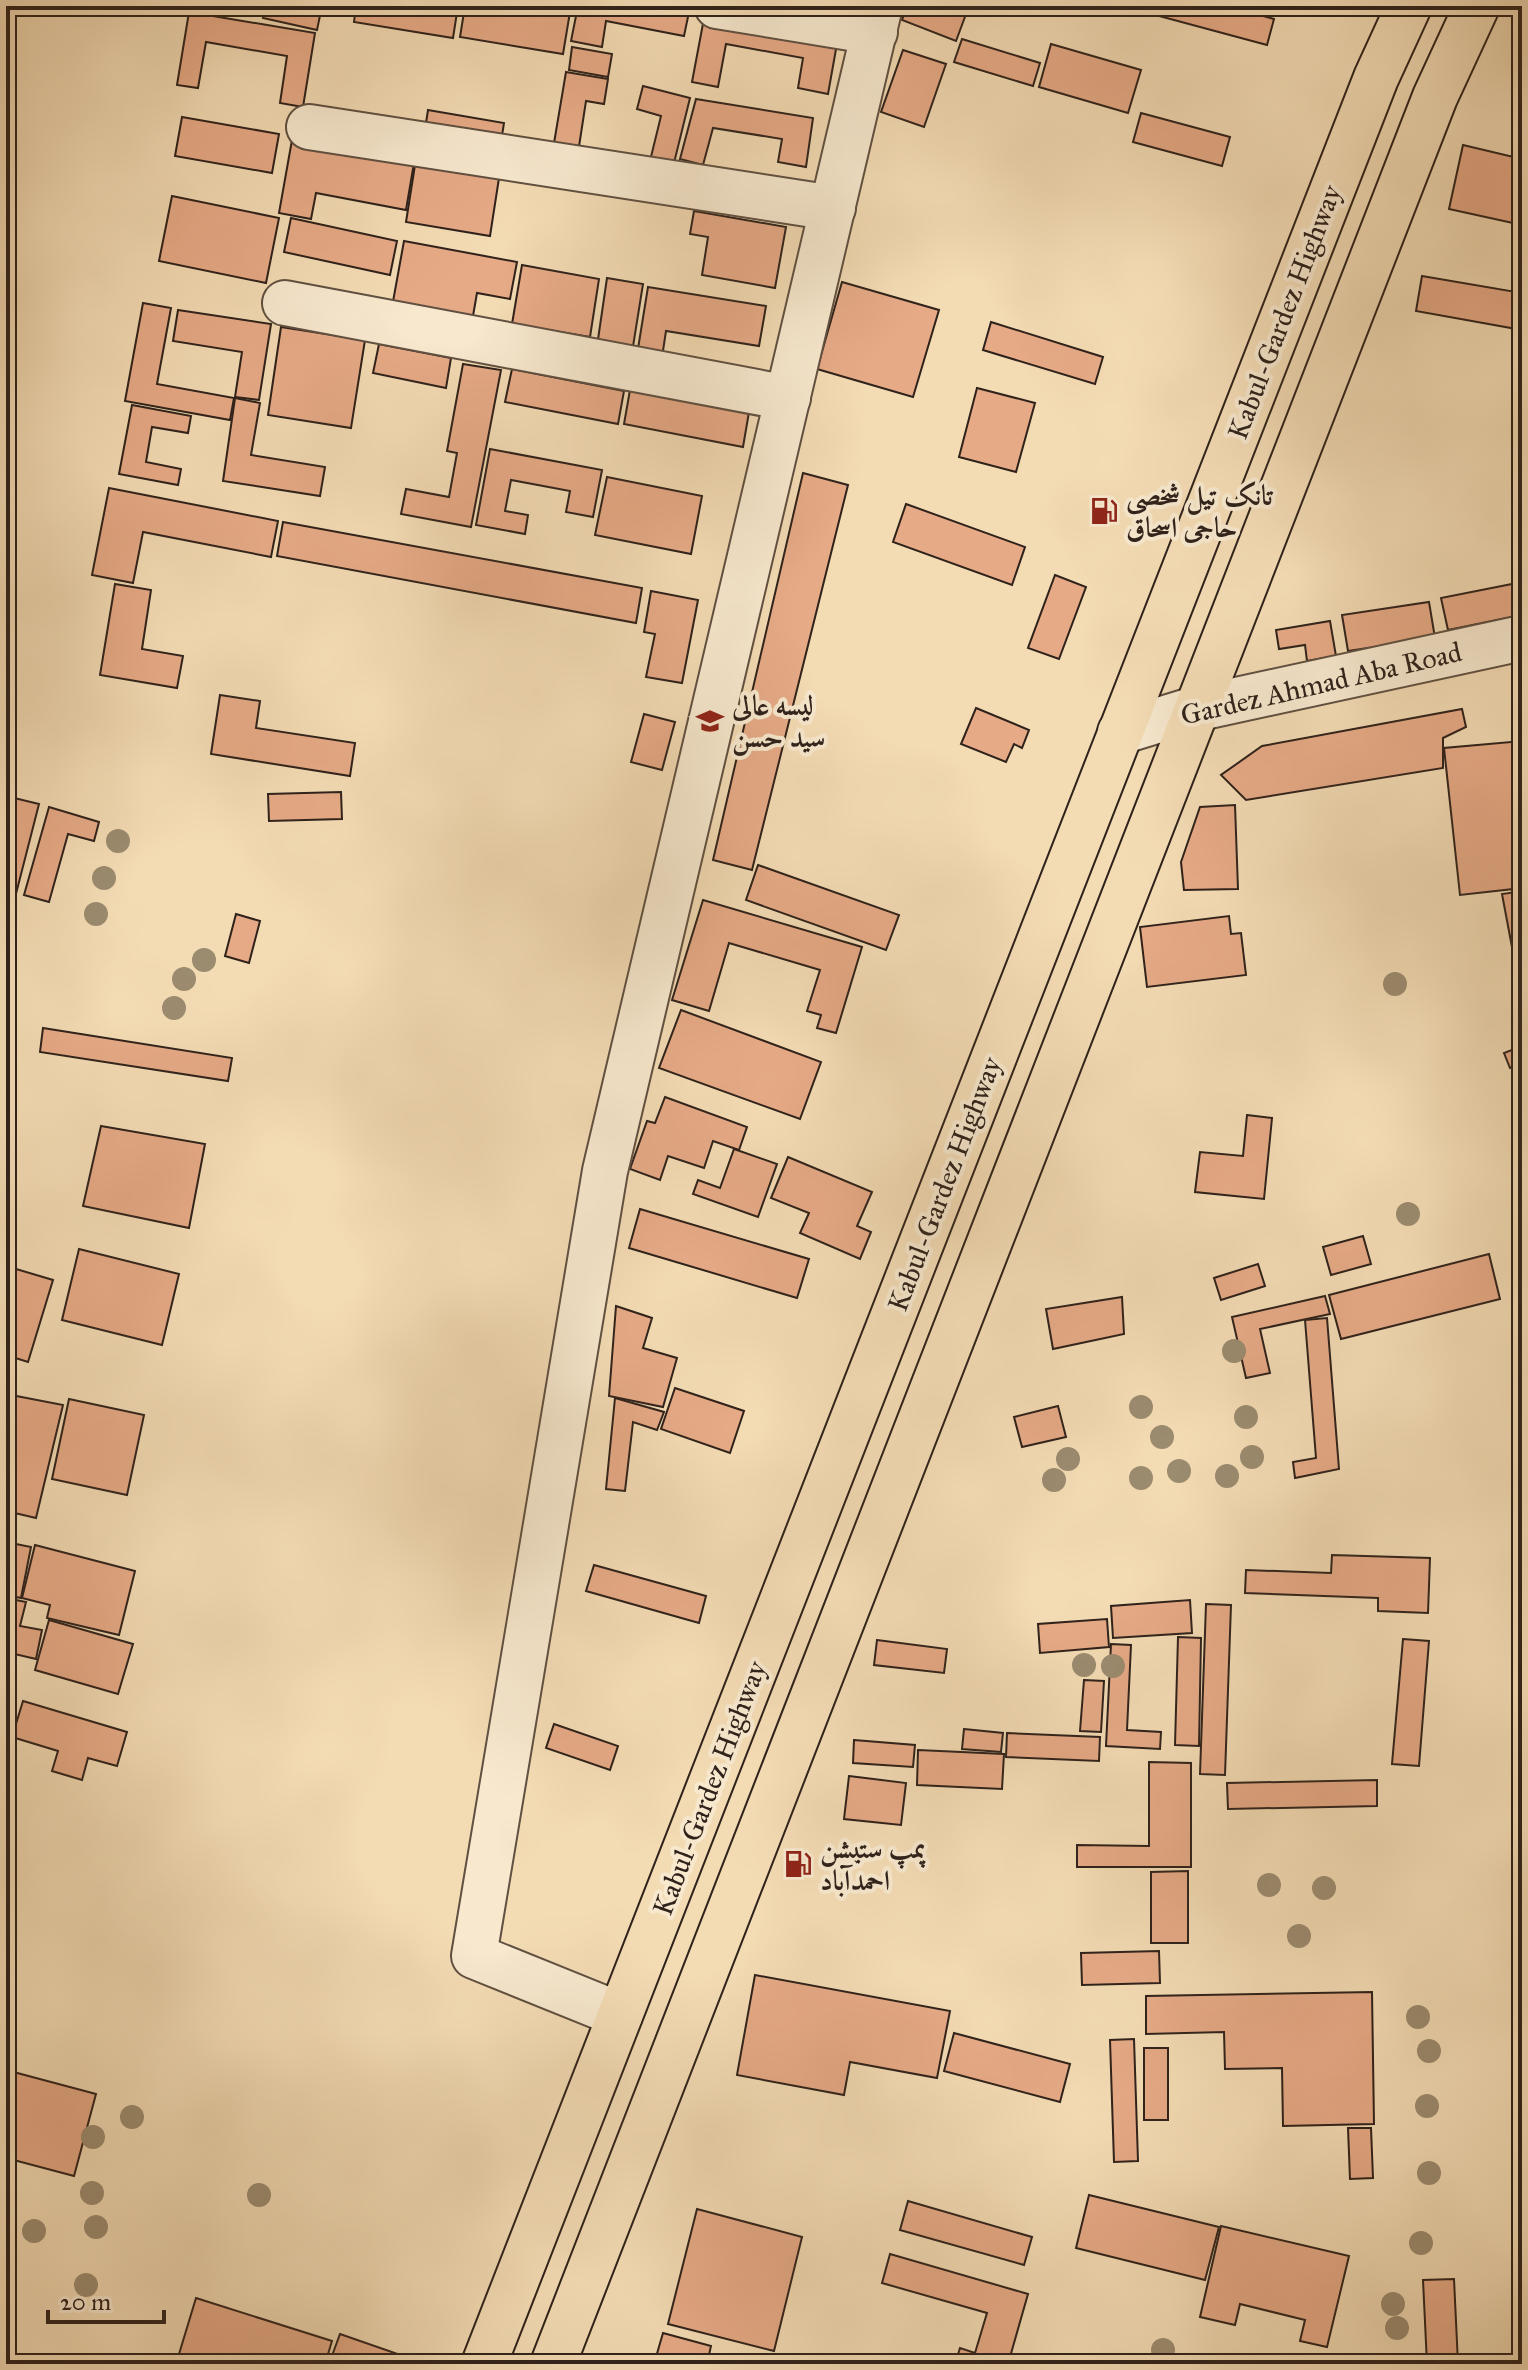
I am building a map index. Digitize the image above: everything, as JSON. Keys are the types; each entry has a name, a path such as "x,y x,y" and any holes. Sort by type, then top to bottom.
{"highway":[{"name":"Kabul-Gardez Highway","path":"484,2364 1376,78 1409,6"},
{"path":"553,2364 1195,709 1435,97 1477,6"}],"street":[{"path":"620,2015 474,1956 605,1171 878,19 717,6"},
{"path":"309,127 833,208"},
{"path":"285,303 788,398"},
{"name":"Gardez Ahmad Aba Road","path":"1120,732 1195,709 1522,638"}],"building":[{"path":"190,6 215,6 213,15 190,9"},
{"path":"266,6 322,6 317,30 263,18"},
{"path":"356,6 458,6 453,38 354,22"},
{"path":"465,6 571,6 563,54 460,37"},
{"path":"578,6 656,6 689,12 684,36 606,21 602,47 571,41"},
{"path":"907,6 969,6 956,41 902,20"},
{"path":"1122,6 1227,6 1274,19 1267,45"},
{"path":"189,12 315,33 303,107 280,103 287,56 206,42 198,88 177,85"},
{"path":"705,13 838,38 828,94 798,88 803,58 726,44 718,87 692,82"},
{"path":"962,39 1040,63 1033,86 954,62"},
{"path":"1051,44 1141,70 1128,113 1039,87"},
{"path":"572,47 612,54 608,77 569,70"},
{"path":"903,50 946,64 924,127 881,112"},
{"path":"566,72 608,79 604,104 586,101 578,153 553,149"},
{"path":"643,86 690,98 672,171 649,165 661,116 637,109"},
{"path":"696,99 813,118 806,167 778,162 782,139 713,128 703,165 680,159"},
{"path":"428,110 504,123 500,148 424,136"},
{"path":"1141,113 1230,137 1222,166 1133,142"},
{"path":"182,117 279,134 272,173 175,156"},
{"path":"292,140 414,163 406,210 316,193 311,219 279,213"},
{"path":"1463,145 1522,159 1522,225 1449,209"},
{"path":"415,165 499,178 490,236 406,222"},
{"path":"172,196 279,218 266,283 159,261"},
{"path":"694,211 786,227 775,288 702,275 708,237 690,234"},
{"path":"291,218 397,241 390,275 284,252"},
{"path":"404,241 517,262 510,299 477,293 470,333 390,318"},
{"path":"522,265 599,279 590,337 512,324"},
{"path":"1422,276 1522,293 1522,330 1416,311"},
{"path":"607,278 643,284 631,359 596,353"},
{"path":"842,282 939,310 913,397 817,369"},
{"path":"648,287 766,306 759,346 666,331 661,364 636,361"},
{"path":"143,303 171,308 157,384 234,398 230,420 125,401"},
{"path":"178,310 271,324 259,400 235,397 242,352 173,341"},
{"path":"991,322 1103,357 1095,384 983,350"},
{"path":"281,327 365,340 351,428 268,415"},
{"path":"379,344 451,358 446,388 373,373"},
{"path":"463,364 501,370 471,527 401,514 406,489 449,497 457,453 447,451"},
{"path":"512,369 624,391 618,424 505,402"},
{"path":"977,388 1035,403 1016,472 959,457"},
{"path":"630,390 749,412 743,447 624,424"},
{"path":"235,398 260,403 251,455 325,467 320,496 223,481"},
{"path":"132,405 191,416 188,433 152,427 146,462 181,469 178,485 119,474"},
{"path":"490,449 602,470 593,517 566,512 570,491 511,480 505,511 528,515 525,534 476,525"},
{"path":"803,473 848,485 752,870 713,860"},
{"path":"607,477 702,496 691,554 595,535"},
{"path":"109,488 278,521 271,557 143,532 133,583 92,575"},
{"path":"906,504 1025,547 1012,585 893,542"},
{"path":"283,522 642,588 636,623 277,556"},
{"path":"1055,575 1086,587 1059,659 1028,648"},
{"path":"1522,582 1522,615 1448,630 1441,598"},
{"path":"115,584 151,590 142,649 183,656 177,688 100,675"},
{"path":"651,591 698,600 682,683 646,677 655,634 644,632"},
{"path":"1429,602 1435,638 1348,651 1342,615"},
{"path":"1330,621 1336,656 1307,661 1305,645 1279,649 1276,630"},
{"path":"220,695 260,701 256,728 355,743 350,776 211,754"},
{"path":"976,708 1029,730 1022,748 1014,744 1006,762 961,744"},
{"path":"1462,709 1466,727 1443,738 1443,768 1246,800 1221,775 1262,746"},
{"path":"644,714 675,722 662,770 631,762"},
{"path":"1522,741 1522,888 1460,895 1444,748"},
{"path":"341,792 342,819 269,821 268,794"},
{"path":"6,796 39,804 8,925 6,925"},
{"path":"1235,805 1238,889 1184,890 1181,862 1200,807"},
{"path":"49,807 99,822 94,841 68,834 49,902 24,895"},
{"path":"758,865 899,915 886,950 746,900"},
{"path":"1516,892 1522,917 1522,962 1515,963 1502,894"},
{"path":"703,900 862,947 836,1033 817,1028 821,1015 807,1011 820,970 729,943 709,1011 672,1000"},
{"path":"236,914 260,921 249,963 225,956"},
{"path":"1229,916 1231,934 1241,933 1246,975 1147,987 1140,927"},
{"path":"681,1010 821,1062 800,1119 659,1068"},
{"path":"43,1028 232,1058 228,1081 40,1052"},
{"path":"1522,1046 1522,1063 1510,1068 1504,1053"},
{"path":"665,1097 747,1127 739,1150 713,1141 704,1168 668,1156 660,1180 630,1169 647,1121 655,1123"},
{"path":"1247,1115 1272,1118 1264,1199 1195,1192 1200,1152 1243,1156"},
{"path":"101,1126 205,1144 189,1228 83,1206"},
{"path":"734,1149 777,1164 758,1217 693,1194 698,1180 720,1188"},
{"path":"788,1157 872,1192 857,1226 871,1232 860,1259 800,1233 809,1213 771,1198"},
{"path":"640,1209 809,1259 797,1298 629,1248"},
{"path":"1363,1236 1371,1264 1331,1275 1323,1247"},
{"path":"79,1249 179,1274 162,1345 62,1320"},
{"path":"1489,1254 1500,1299 1341,1339 1329,1295"},
{"path":"1258,1264 1265,1286 1221,1300 1214,1278"},
{"path":"6,1266 53,1280 28,1362 6,1355"},
{"path":"1325,1296 1330,1314 1260,1329 1270,1373 1246,1378 1232,1317"},
{"path":"1122,1297 1124,1334 1053,1349 1046,1309"},
{"path":"616,1306 652,1318 643,1348 677,1358 663,1407 609,1396"},
{"path":"1327,1318 1339,1469 1295,1478 1293,1462 1316,1458 1305,1320"},
{"path":"675,1388 744,1411 730,1453 661,1429"},
{"path":"6,1394 63,1405 36,1518 6,1511"},
{"path":"615,1398 664,1412 657,1430 633,1422 625,1491 606,1489"},
{"path":"69,1399 144,1415 127,1495 52,1479"},
{"path":"1058,1406 1066,1437 1022,1447 1014,1417"},
{"path":"6,1542 31,1547 21,1598 6,1595"},
{"path":"35,1545 135,1571 119,1635 47,1618 50,1605 22,1598"},
{"path":"1332,1555 1430,1558 1428,1613 1378,1611 1378,1598 1245,1593 1246,1570 1331,1573"},
{"path":"594,1565 706,1596 699,1623 586,1591"},
{"path":"6,1598 26,1602 20,1626 42,1630 36,1659 6,1652"},
{"path":"1190,1600 1192,1633 1113,1638 1111,1606"},
{"path":"1206,1604 1231,1605 1225,1775 1200,1774"},
{"path":"1107,1619 1109,1647 1040,1653 1038,1624"},
{"path":"49,1620 133,1644 118,1694 35,1670"},
{"path":"1178,1637 1201,1638 1199,1746 1175,1745"},
{"path":"1403,1639 1429,1641 1419,1766 1392,1764"},
{"path":"877,1640 947,1649 944,1673 874,1665"},
{"path":"1111,1644 1131,1645 1127,1730 1161,1732 1160,1749 1106,1746"},
{"path":"1084,1680 1104,1681 1101,1732 1080,1731"},
{"path":"23,1701 127,1732 117,1766 88,1758 82,1780 52,1771 58,1751 12,1737"},
{"path":"554,1724 618,1746 610,1770 546,1748"},
{"path":"964,1729 1003,1733 1001,1752 962,1749"},
{"path":"1007,1733 1100,1737 1099,1761 1006,1757"},
{"path":"854,1740 915,1745 913,1767 853,1763"},
{"path":"918,1750 1004,1754 1002,1789 917,1785"},
{"path":"1149,1762 1191,1763 1191,1867 1077,1867 1077,1845 1149,1846"},
{"path":"849,1776 906,1783 901,1825 844,1819"},
{"path":"1377,1780 1377,1806 1228,1809 1227,1783"},
{"path":"1188,1871 1188,1943 1151,1943 1151,1872"},
{"path":"1159,1951 1160,1983 1082,1985 1081,1953"},
{"path":"755,1975 950,2011 937,2078 850,2062 844,2095 737,2075"},
{"path":"1372,1992 1374,2124 1283,2126 1282,2068 1225,2069 1224,2032 1146,2034 1146,1996"},
{"path":"954,2033 1070,2064 1060,2102 944,2071"},
{"path":"1134,2039 1138,2161 1114,2162 1110,2040"},
{"path":"1144,2048 1168,2048 1168,2120 1144,2120"},
{"path":"6,2070 96,2094 74,2176 6,2158"},
{"path":"1348,2128 1371,2128 1373,2178 1350,2179"},
{"path":"1089,2195 1219,2227 1205,2280 1076,2248"},
{"path":"908,2201 1032,2237 1024,2265 900,2230"},
{"path":"697,2209 802,2237 774,2351 668,2324"},
{"path":"1221,2226 1349,2256 1327,2347 1300,2341 1305,2320 1240,2304 1235,2325 1200,2317"},
{"path":"890,2254 1028,2294 1008,2364 955,2364 960,2348 975,2353 987,2313 882,2283"},
{"path":"1454,2279 1458,2364 1427,2364 1423,2280"},
{"path":"196,2298 332,2341 325,2364 176,2364"},
{"path":"663,2333 711,2346 707,2364 654,2364"},
{"path":"340,2334 415,2360 413,2364 329,2364"}],"place":[{"name":"تانک تیل شخصی حاجی اسحاق","path":"1104,511"},
{"name":"لیسه عالی سید حسن","path":"710,721"},
{"name":"پمپ ستیشن احمدآباد","path":"798,1864"}]}
